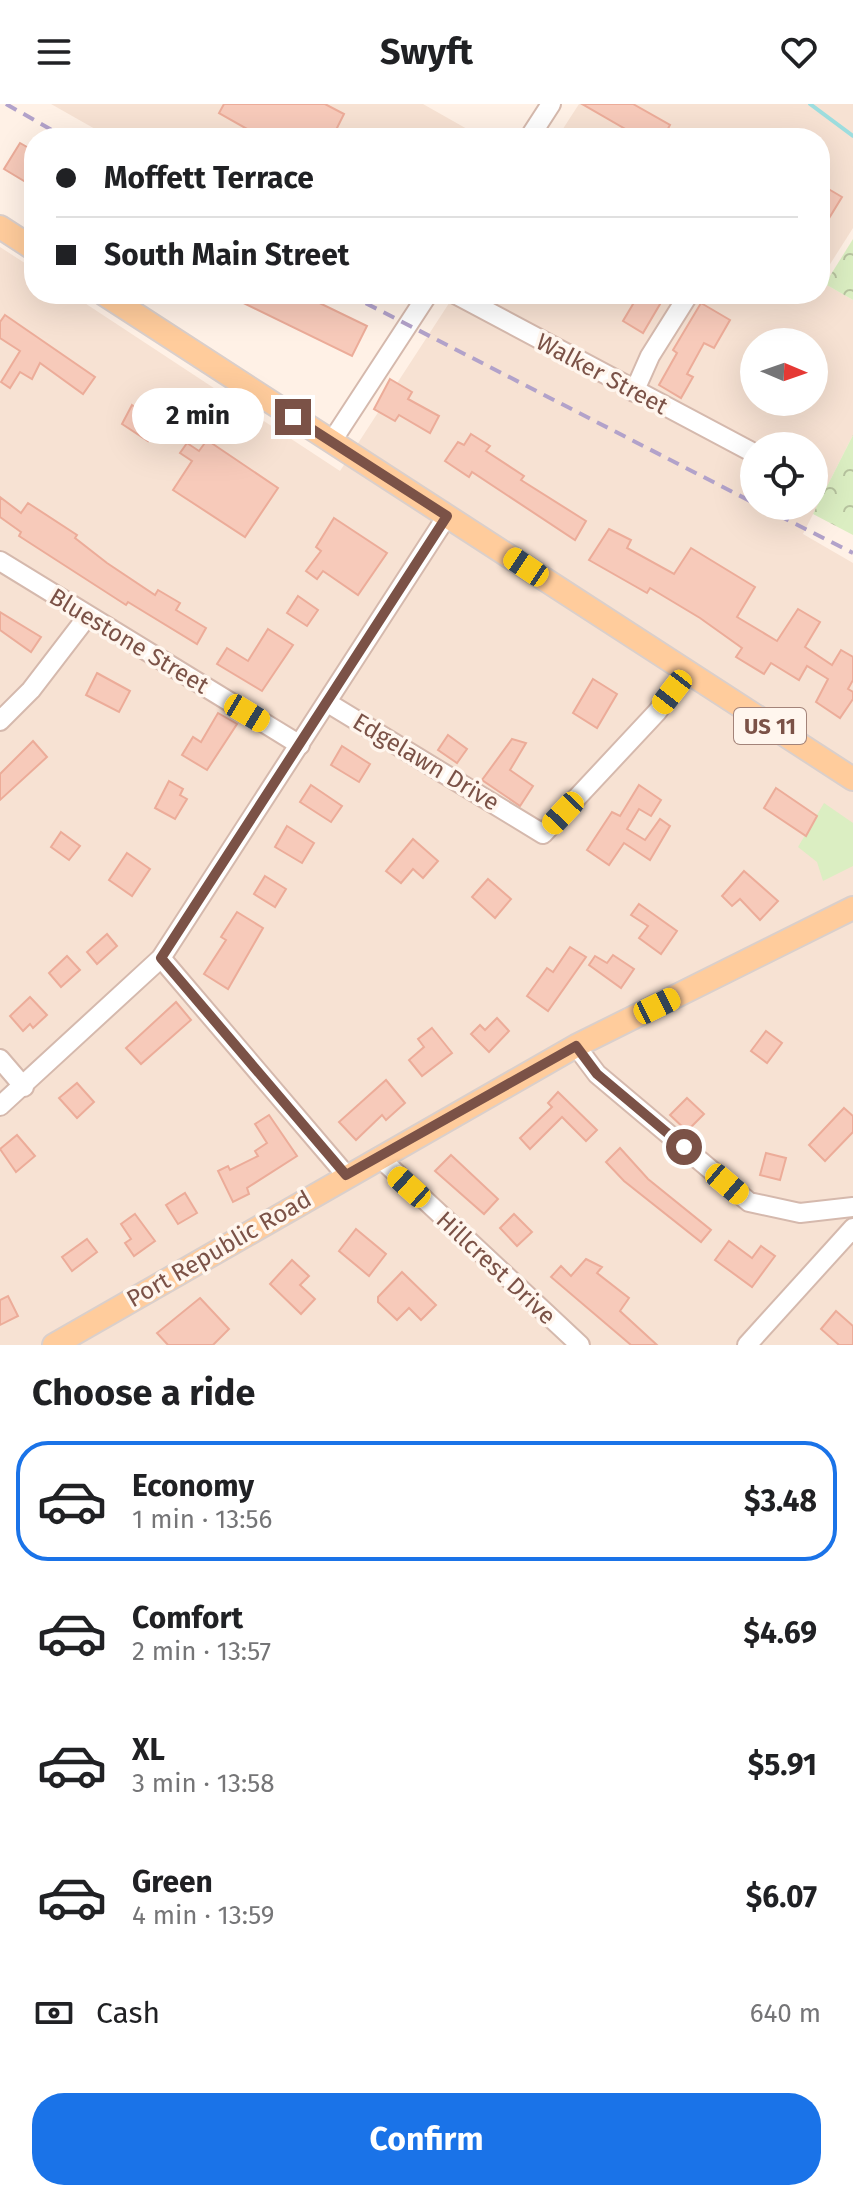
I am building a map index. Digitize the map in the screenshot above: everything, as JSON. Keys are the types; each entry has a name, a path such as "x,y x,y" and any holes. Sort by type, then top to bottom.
{"main road":[{"path":"0,227 24,243"},
{"name":"US 11","path":"120,304 853,779"},
{"name":"Port Republic Road","path":"54,1345 576,1046 853,908"}],"street":[{"path":"535,128 551,104"},
{"path":"332,441 421,304"},
{"name":"Walker Street","path":"473,304 740,446"},
{"path":"634,392 650,356 683,304"},
{"path":"0,1106 161,958 447,516"},
{"name":"Bluestone Street","path":"0,561 300,745"},
{"path":"0,721 31,690 87,617"},
{"name":"Edgelawn Drive","path":"328,703 543,834 657,712 687,672"},
{"path":"161,958 346,1175"},
{"path":"576,1046 597,1074 749,1202 800,1213 853,1207"},
{"path":"0,1059 24,1087"},
{"name":"Hillcrest Drive","path":"379,1157 580,1345"},
{"path":"747,1345 853,1228"}],"shaded area":[{"path":"51,104 423,104 465,128 93,128"},
{"path":"579,104 853,104 853,228 830,264 830,128 563,128"},
{"path":"0,247 24,263 24,304 86,304 340,471 449,304 830,304 830,287 853,300 853,435 828,484 828,432 740,432 740,520 810,520 803,534 853,563 853,1345 0,1345"}],"green space":[{"path":"853,239 853,300 830,287 830,276"},
{"path":"853,435 853,535 824,520 828,520 828,484"},
{"path":"824,803 853,823 853,866 823,881 817,862 798,847"}],"building":[{"path":"224,104 325,104 344,114 337,128 245,128 219,113"},
{"path":"582,104 633,104 670,125 668,128 624,128"},
{"path":"20,143 24,145 24,181 4,169"},
{"path":"830,190 842,197 830,217"},
{"path":"245,304 322,304 367,326 352,356"},
{"path":"633,304 660,304 643,333 623,321"},
{"path":"700,304 730,320 714,348 704,343 687,374 693,377 681,398 659,385 677,353 673,350"},
{"path":"5,315 95,377 83,394 40,363 32,379 20,372 10,388 1,382 20,351 0,338 0,322"},
{"path":"390,379 412,392 408,399 439,416 430,433 399,415 395,421 374,409"},
{"path":"132,405 158,422 148,441 122,424"},
{"path":"471,434 490,446 486,451 524,476 521,480 586,521 575,540 472,472 469,477 445,461 458,442 464,445"},
{"path":"207,440 278,488 245,537 173,490 192,461 180,453 187,443 199,451"},
{"path":"0,497 21,513 28,503 77,535 75,538 107,563 155,595 158,590 180,603 176,610 206,628 197,644 128,602 126,605 19,536 21,532 0,517"},
{"path":"334,518 387,553 358,595 323,571 317,579 306,571 321,551 316,547"},
{"path":"609,529 631,540 627,548 674,574 691,548 755,587 737,617 777,641 798,609 820,622 805,647 832,665 841,650 853,657 853,680 848,689 853,692 853,699 840,718 816,702 828,679 807,666 799,680 771,663 764,674 736,657 742,648 700,618 650,588 647,593 589,560"},
{"path":"298,596 318,610 307,626 287,613"},
{"path":"0,612 41,637 31,652 0,630"},
{"path":"268,629 293,645 262,691 217,664 227,648 248,661"},
{"path":"97,673 130,691 119,712 86,695"},
{"path":"593,679 617,694 597,728 573,713"},
{"path":"218,713 237,724 207,770 182,755 193,737 201,742"},
{"path":"448,735 467,749 457,763 438,750"},
{"path":"512,739 526,743 510,770 533,786 520,806 482,780"},
{"path":"33,741 47,757 0,800 0,774"},
{"path":"342,746 370,764 359,782 331,765"},
{"path":"169,781 183,789 180,795 187,799 175,819 155,808"},
{"path":"311,785 342,806 331,822 300,802"},
{"path":"639,785 661,800 651,816 639,809 627,829 645,840 660,819 670,826 650,860 624,843 609,865 587,850 612,812 620,816"},
{"path":"776,788 817,816 806,836 764,808"},
{"path":"287,826 314,843 302,863 275,847"},
{"path":"61,832 80,846 69,860 51,847"},
{"path":"413,839 438,861 423,878 413,869 401,883 386,871"},
{"path":"127,853 150,869 132,896 109,880"},
{"path":"744,871 778,901 760,920 740,899 732,906 722,896"},
{"path":"265,876 286,889 275,907 254,894"},
{"path":"488,879 511,899 495,918 472,897"},
{"path":"639,904 677,931 661,954 639,938 648,926 631,915"},
{"path":"237,912 263,928 228,989 204,974 226,940 221,937"},
{"path":"107,934 117,946 97,964 87,952"},
{"path":"570,947 586,957 548,1011 527,996 547,968 553,972"},
{"path":"613,955 634,969 621,988 589,965 595,956 607,963"},
{"path":"67,956 80,970 61,987 49,973"},
{"path":"30,997 47,1015 33,1028 30,1024 23,1031 10,1016"},
{"path":"176,1002 191,1020 141,1064 126,1048"},
{"path":"497,1018 509,1031 489,1052 471,1034 480,1025 485,1030"},
{"path":"432,1028 452,1053 422,1076 409,1060 424,1047 418,1039"},
{"path":"766,1031 782,1043 767,1063 751,1051"},
{"path":"386,1080 405,1103 386,1120 382,1115 356,1140 339,1122"},
{"path":"77,1083 94,1102 77,1118 59,1098"},
{"path":"558,1092 597,1130 586,1141 562,1117 530,1149 520,1138 552,1107 548,1103"},
{"path":"687,1098 704,1114 687,1131 670,1115"},
{"path":"844,1108 853,1116 853,1132 825,1161 809,1145"},
{"path":"269,1115 297,1156 247,1188 249,1194 233,1202 218,1171 228,1166 230,1170 258,1156 255,1151 267,1143 255,1124"},
{"path":"17,1135 35,1156 16,1172 0,1149"},
{"path":"620,1148 648,1179 711,1230 701,1242 624,1181 606,1162"},
{"path":"766,1153 786,1158 780,1180 760,1175"},
{"path":"451,1155 498,1199 484,1214 435,1171"},
{"path":"185,1193 197,1213 178,1224 166,1205"},
{"path":"135,1214 155,1241 134,1256 125,1243 131,1239 121,1224"},
{"path":"514,1214 532,1232 517,1246 500,1228"},
{"path":"356,1229 386,1254 369,1276 339,1251"},
{"path":"87,1239 97,1252 72,1271 62,1257"},
{"path":"729,1241 752,1258 761,1246 775,1256 752,1287 715,1260"},
{"path":"586,1259 602,1267 597,1273 629,1298 620,1311 657,1345 631,1345 551,1277 561,1266 571,1276"},
{"path":"292,1260 309,1276 300,1285 315,1299 301,1314 270,1284"},
{"path":"402,1272 436,1305 421,1320 409,1308 397,1320 378,1302 378,1297"},
{"path":"8,1296 18,1316 0,1325 0,1300"},
{"path":"200,1298 229,1329 213,1345 168,1345 157,1333"},
{"path":"836,1311 853,1326 853,1345 839,1345 821,1329"}],"waterway":[{"path":"810,104 853,136"}],"railway":[{"path":"6,104 48,128"},
{"path":"367,304 740,496"},
{"path":"788,520 853,553"}],"route":[{"path":"293,417 447,516 161,958 177,973 346,1175 576,1046 597,1074 684,1147"}]}
